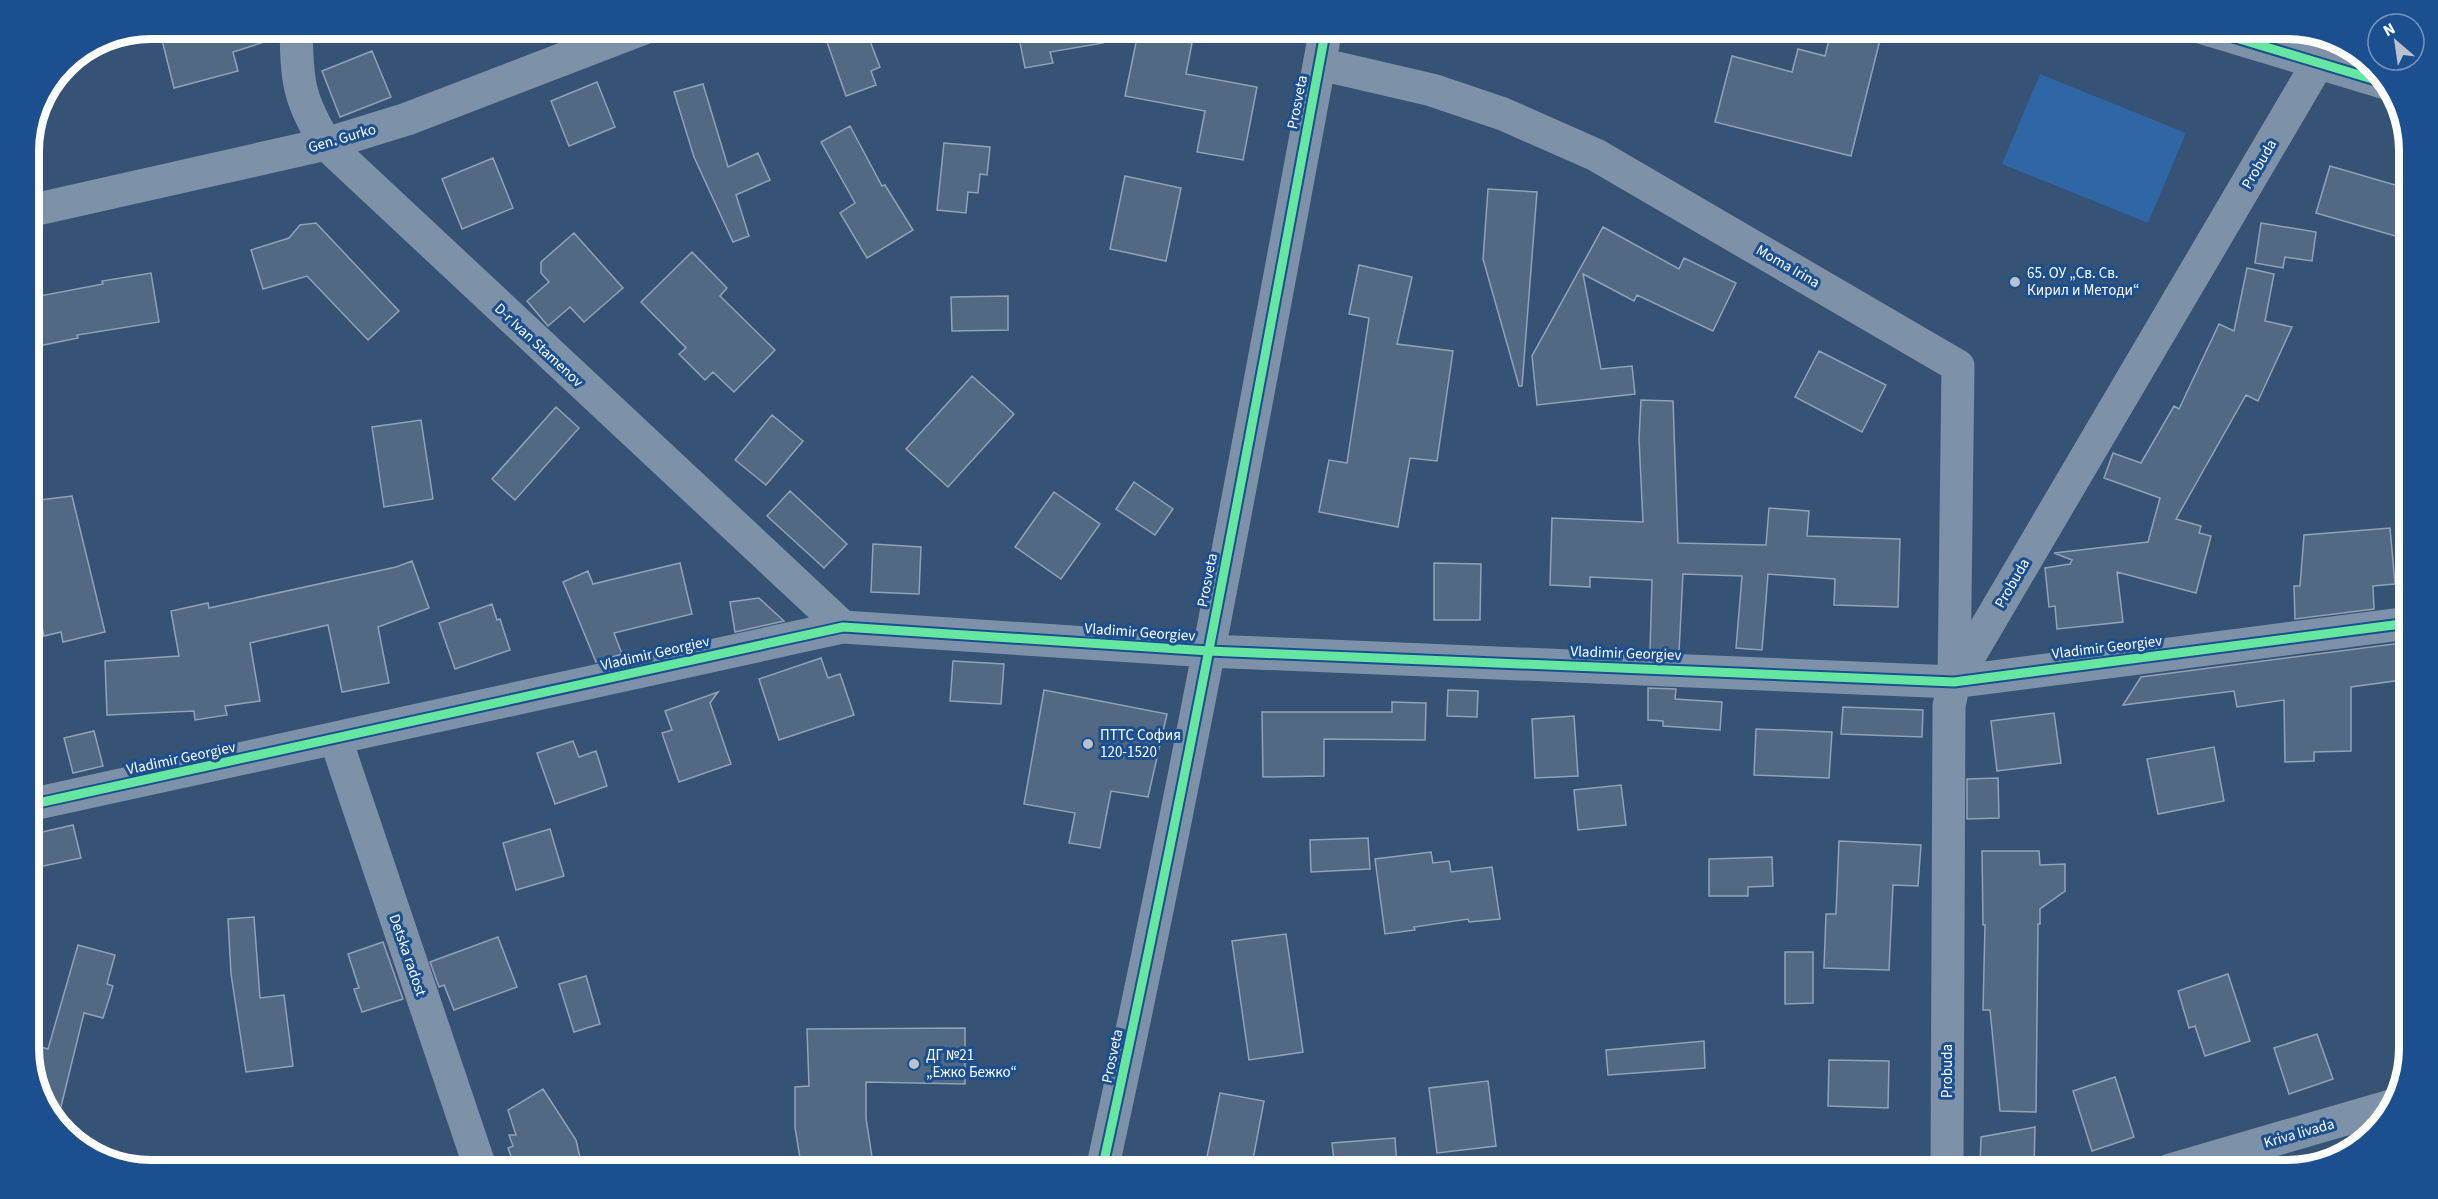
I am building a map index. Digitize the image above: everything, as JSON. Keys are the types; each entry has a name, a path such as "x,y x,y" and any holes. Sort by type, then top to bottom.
{"street":[{"name":"D-r Ivan Stamenov","path":"296,39 300,92 309,116 326,144 843,627"},
{"name":"Gen. Gurko","path":"39,209 326,144 407,118 615,39"},
{"name":"Prosveta","path":"1104,1160 1136,1016 1209,651 1324,39"},
{"path":"2239,39 2372,78"},
{"name":"Probuda","path":"1947,1160 1949,706 1954,682 2318,63"},
{"name":"Moma Irina","path":"1320,64 1432,90 1503,114 1596,155 1958,366 1954,682"},
{"name":"Vladimir Georgiev","path":"39,804 843,627 1209,651 1954,682 2399,623"},
{"name":"Detska radost","path":"336,740 478,1160"},
{"name":"Kriva livada","path":"2204,1160 2381,1109"}],"shaded area":[{"path":"2040,74 2186,133 2148,223 2002,164"}],"building":[{"path":"162,39 274,39 233,52 238,71 174,88"},
{"path":"826,39 869,39 880,67 871,71 876,85 846,96"},
{"path":"1019,39 1102,39 1103,43 1050,52 1053,63 1025,68"},
{"path":"1137,39 1170,39 1192,43 1186,74 1257,87 1243,160 1197,152 1205,111 1125,96"},
{"path":"1829,39 1880,39 1851,156 1715,122 1732,56 1792,72 1798,49 1825,56"},
{"path":"372,51 391,97 340,117 322,71"},
{"path":"597,82 615,127 569,146 551,101"},
{"path":"703,84 728,167 758,153 770,180 736,195 749,236 733,242 694,157 674,92"},
{"path":"850,126 882,186 885,185 913,230 867,258 840,213 855,203 821,142"},
{"path":"944,143 990,147 987,175 980,174 978,193 968,192 966,213 937,210"},
{"path":"493,158 513,208 462,229 442,179"},
{"path":"2330,166 2399,186 2399,237 2316,213"},
{"path":"1125,176 1181,188 1166,261 1110,249"},
{"path":"1488,189 1537,192 1522,386 1519,386 1483,259"},
{"path":"316,223 399,311 368,340 307,276 263,289 251,250 289,238 300,225"},
{"path":"2261,223 2316,232 2312,261 2285,257 2283,268 2255,263"},
{"path":"1603,227 1679,269 1684,258 1736,283 1713,331 1637,295 1634,301 1583,274 1601,369 1632,366 1635,394 1537,405 1532,356"},
{"path":"574,233 623,288 584,322 570,307 548,326 527,301 549,282 541,273 541,262"},
{"path":"692,252 727,288 720,296 775,350 734,392 713,372 705,380 679,354 686,348 641,302"},
{"path":"1359,265 1412,277 1397,344 1453,351 1437,461 1410,458 1398,527 1319,512 1329,460 1347,463 1369,318 1349,314"},
{"path":"2247,268 2274,274 2265,321 2292,327 2258,401 2246,395 2176,519 2201,526 2199,533 2211,536 2196,593 2117,572 2123,622 2057,629 2055,606 2049,607 2045,568 2070,564 2072,560 2054,553 2148,542 2160,498 2104,478 2113,453 2141,463 2174,406 2179,409 2219,324 2234,331"},
{"path":"151,273 159,322 77,335 78,338 39,346 39,296 103,284 102,281"},
{"path":"1008,296 1008,330 952,331 951,297"},
{"path":"1819,351 1886,385 1862,432 1795,397"},
{"path":"972,376 1014,414 948,487 906,449"},
{"path":"1641,400 1673,401 1678,543 1766,545 1769,508 1809,511 1807,536 1900,539 1898,607 1834,605 1835,579 1768,574 1762,650 1736,648 1742,576 1683,574 1679,652 1650,651 1652,580 1590,577 1590,587 1550,585 1552,518 1643,522 1639,439"},
{"path":"556,407 579,428 515,500 492,479"},
{"path":"772,415 803,441 766,485 735,460"},
{"path":"421,420 433,499 384,507 372,427"},
{"path":"1134,482 1173,509 1155,535 1116,509"},
{"path":"790,491 847,544 824,568 767,516"},
{"path":"1054,492 1100,524 1061,579 1015,547"},
{"path":"72,496 105,632 63,642 61,632 44,636 39,614 39,500"},
{"path":"2390,528 2395,584 2373,586 2374,609 2295,619 2294,586 2300,586 2304,535"},
{"path":"873,544 921,547 919,594 871,592"},
{"path":"412,561 429,608 378,627 389,683 342,692 328,625 250,643 260,701 225,706 227,715 195,720 194,711 107,715 105,661 179,656 171,611 208,603 209,608 396,567"},
{"path":"680,563 692,614 614,633 622,654 596,662 563,582 588,571 593,584"},
{"path":"1434,563 1481,564 1480,620 1434,620"},
{"path":"759,598 784,621 735,632 730,602"},
{"path":"492,604 497,620 500,619 510,650 455,669 439,623"},
{"path":"2399,643 2399,680 2351,687 2351,751 2314,752 2314,761 2285,762 2284,700 2237,707 2234,691 2123,705 2141,677"},
{"path":"821,658 828,678 840,674 854,715 779,740 759,679"},
{"path":"953,661 1004,664 1001,704 950,701"},
{"path":"1648,688 1676,689 1675,699 1722,702 1720,730 1663,726 1663,721 1648,720"},
{"path":"1044,690 1167,714 1148,797 1111,791 1100,848 1069,843 1075,813 1024,804"},
{"path":"1448,690 1478,691 1477,717 1447,716"},
{"path":"718,692 710,703 731,764 679,782 662,733 672,730 665,711"},
{"path":"1392,702 1426,703 1425,740 1324,739 1324,776 1263,777 1262,712 1392,712"},
{"path":"1843,707 1923,710 1922,737 1841,734"},
{"path":"2054,713 2061,763 1997,771 1991,721"},
{"path":"1574,716 1578,776 1535,778 1532,719"},
{"path":"1756,729 1832,732 1829,778 1754,775"},
{"path":"94,731 103,766 73,773 64,738"},
{"path":"573,741 579,757 596,751 607,786 555,804 537,753"},
{"path":"2214,747 2224,801 2158,814 2147,759"},
{"path":"1998,778 1999,818 1967,819 1967,779"},
{"path":"1621,785 1626,825 1578,830 1574,790"},
{"path":"73,825 81,858 39,867 39,833"},
{"path":"550,829 564,876 516,890 503,843"},
{"path":"1368,838 1370,869 1311,872 1310,840"},
{"path":"1839,841 1921,845 1918,886 1893,885 1889,970 1824,968 1826,914 1836,914"},
{"path":"1982,851 2039,851 2040,865 2065,864 2065,891 2040,909 2040,924 2038,924 2036,1112 2000,1111 1990,1010 1983,1010 1985,925 1983,925"},
{"path":"1431,852 1433,863 1449,861 1451,872 1492,867 1500,919 1469,922 1468,919 1385,934 1375,859"},
{"path":"1772,857 1773,886 1748,887 1748,896 1709,896 1709,859"},
{"path":"254,917 260,998 284,995 293,1066 246,1072 231,974 228,919"},
{"path":"1286,934 1303,1052 1249,1060 1232,941"},
{"path":"498,937 517,987 454,1010 444,985 439,987 430,962"},
{"path":"383,942 403,999 362,1012 354,989 359,988 348,954"},
{"path":"78,945 115,955 107,984 113,986 103,1018 84,1013 60,1112 45,1084 41,1070 39,1054 41,1047 48,1049"},
{"path":"1785,952 1813,952 1813,1003 1785,1004"},
{"path":"2228,974 2250,1041 2205,1056 2195,1026 2189,1028 2178,991"},
{"path":"586,976 600,1024 574,1032 559,984"},
{"path":"965,1028 965,1084 866,1082 866,1118 872,1160 800,1160 795,1128 795,1087 809,1086 807,1029"},
{"path":"2317,1034 2333,1079 2289,1094 2274,1048"},
{"path":"1704,1041 1705,1068 1608,1075 1606,1050"},
{"path":"1829,1060 1889,1061 1888,1108 1828,1106"},
{"path":"2115,1077 2134,1137 2092,1151 2073,1091"},
{"path":"1488,1081 1496,1146 1437,1153 1429,1088"},
{"path":"543,1089 576,1140 581,1160 512,1160 508,1148 513,1146 509,1135 516,1135 508,1110"},
{"path":"1220,1093 1264,1101 1253,1160 1224,1160 1207,1157"},
{"path":"2035,1127 2034,1160 1980,1160 1981,1137"},
{"path":"1395,1138 1397,1160 1334,1160 1332,1143"}],"cycle path":[{"path":"1104,1160 1191,743 1324,39"},
{"path":"2240,39 2373,79"},
{"path":"39,803 843,627 1209,651 1954,682 2399,624"}],"place":[{"name":"65. ОУ „Св. Св. Кирил и Методи“","path":"2015,282"},
{"name":"ПТТС София 120-1520","path":"1088,744"},
{"name":"ДГ №21 „Ежко Бежко“","path":"914,1064"}]}
